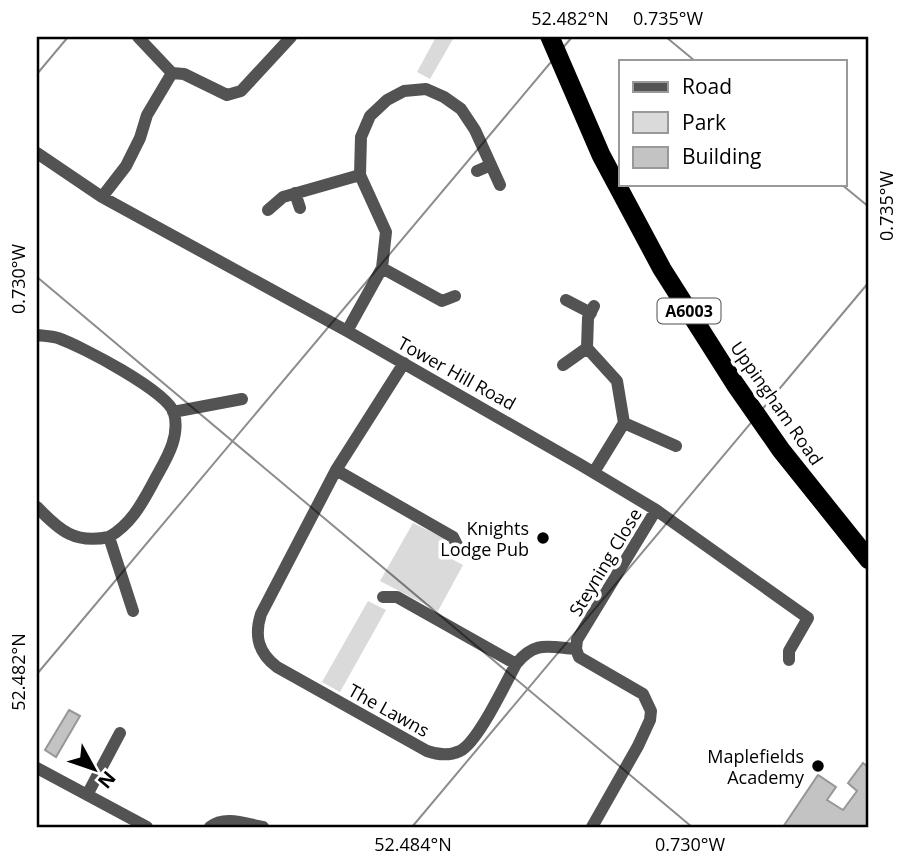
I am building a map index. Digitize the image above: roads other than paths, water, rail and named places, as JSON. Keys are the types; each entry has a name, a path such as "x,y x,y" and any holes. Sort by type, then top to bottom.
{"highway":[{"name":"Uppingham Road","path":"550,37 601,155 662,269 735,384 781,450 869,560"}],"street":[{"path":"138,37 172,73 184,74 227,95 240,91 291,37"},
{"path":"103,197 126,166 147,116 172,73"},
{"path":"346,331 382,268 386,232 360,175 361,137 370,116 387,100 404,91 426,89 461,109 475,130 500,185"},
{"name":"Tower Hill Road","path":"37,153 103,197 404,363 656,510 808,618 789,650 789,660"},
{"path":"477,171 491,165"},
{"path":"268,210 283,197 360,175"},
{"path":"295,193 300,208"},
{"path":"382,268 442,307 455,296"},
{"path":"566,300 593,310 588,318 587,348 617,381 624,423 594,472"},
{"path":"37,335 55,337 73,344 156,392 173,412 175,425 171,450 131,520 121,530 109,537 86,540 58,528 37,507"},
{"path":"563,365 587,348"},
{"name":"The Lawns","path":"404,363 336,470 261,614 257,639 268,660 428,751 440,755 460,751 468,746 516,664"},
{"path":"173,412 242,400"},
{"path":"624,423 676,446"},
{"path":"336,470 453,537 459,549"},
{"name":"Steyning Close","path":"576,649 577,640 656,510"},
{"path":"109,537 133,611"},
{"path":"383,597 397,597 516,664 533,648 545,646 576,649 579,657 586,663 643,694 651,711 650,720 592,827"},
{"path":"87,795 120,733"},
{"path":"37,768 147,827"},
{"path":"210,827 219,820 228,820 264,827"}],"place":[{"name":"Knights Lodge Pub","path":"543,538"},
{"name":"Maplefields Academy","path":"818,766"}]}
